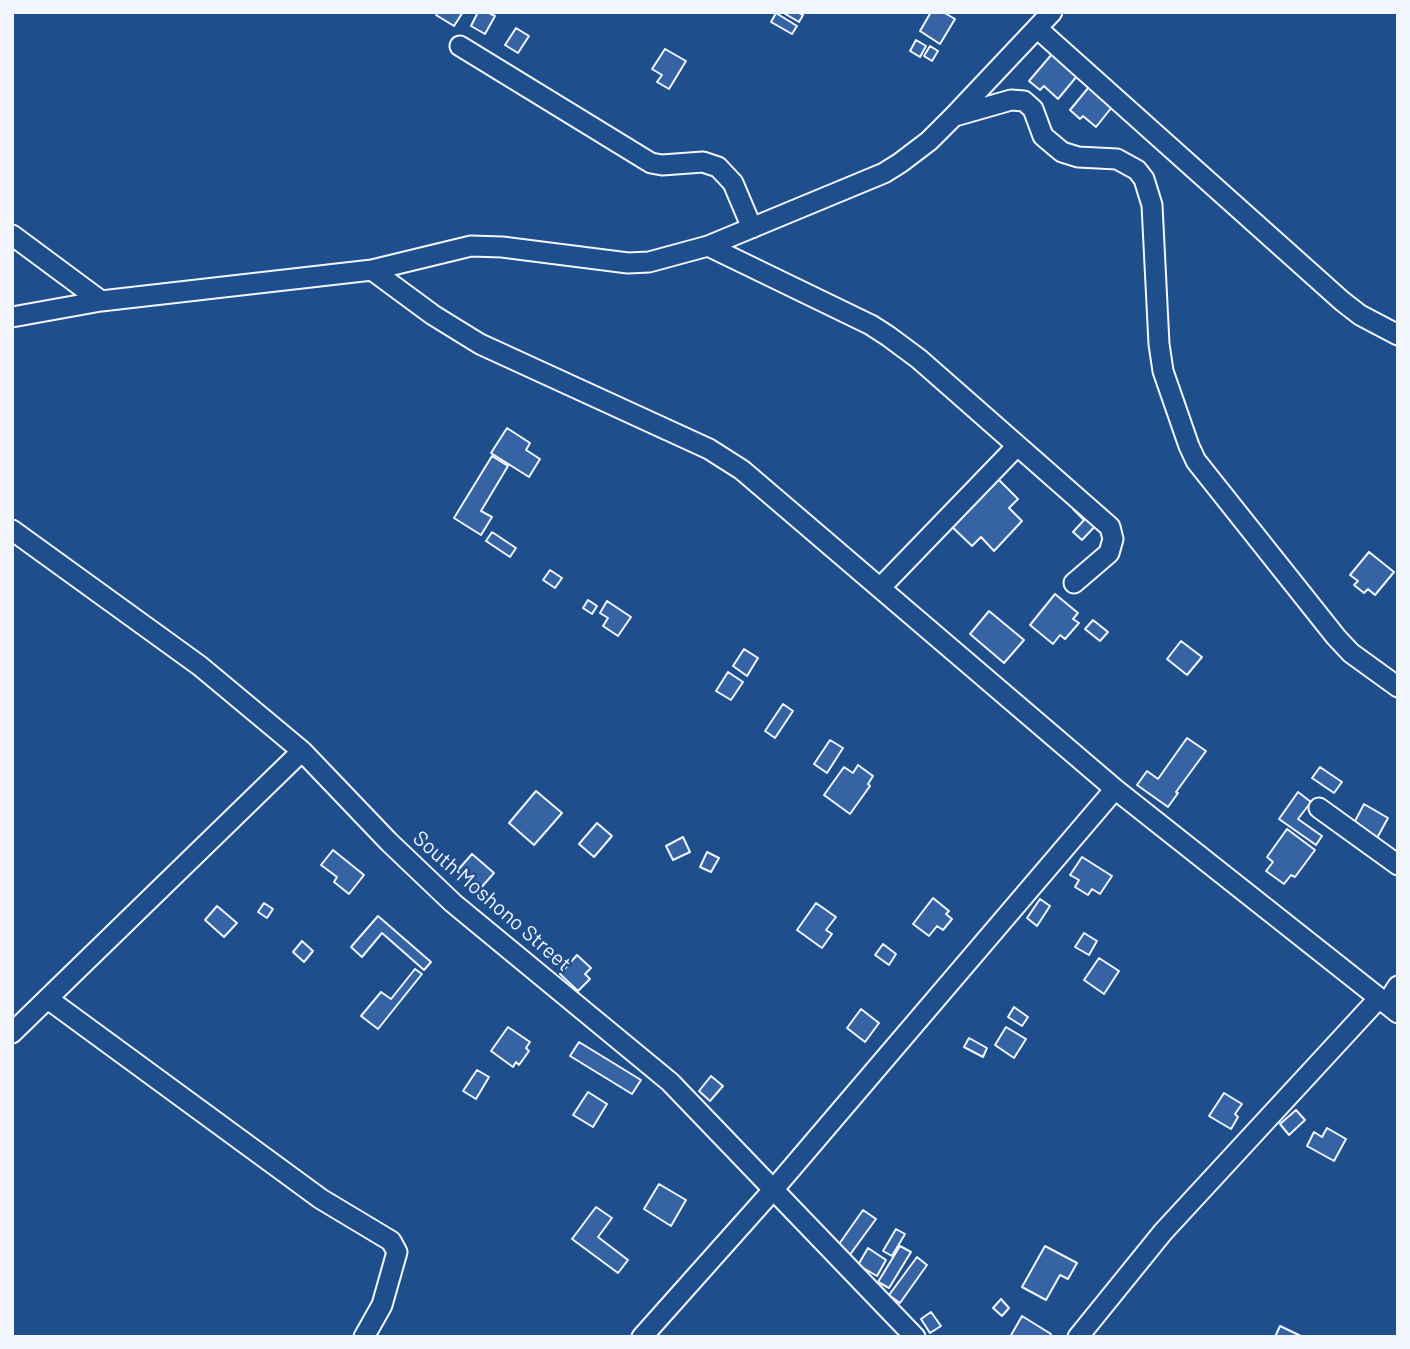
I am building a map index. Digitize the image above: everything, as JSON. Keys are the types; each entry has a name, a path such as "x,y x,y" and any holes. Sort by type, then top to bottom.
{"street":[{"path":"12,317 102,301 372,270 471,247 502,247 628,263 649,262 708,246 884,173 915,152 954,116 1052,12"},
{"path":"1038,29 1342,301 1360,315 1398,335"},
{"path":"460,46 651,163 662,165 703,162 718,167 733,183 752,228"},
{"path":"954,116 1011,100 1024,101 1032,109 1044,136 1062,152 1078,157 1117,159 1137,170 1148,189 1152,205 1159,344 1163,371 1188,446 1206,475 1336,637 1351,653 1398,687"},
{"path":"12,235 102,301"},
{"path":"708,246 871,324 919,359 1110,527 1112,546 1109,553 1074,583"},
{"path":"372,270 433,315 480,344 693,442 742,470 1115,789 1388,1005"},
{"path":"880,588 1017,446"},
{"name":"South Moshono Street","path":"12,530 200,667 302,751 389,842 453,903 670,1082 915,1337"},
{"path":"12,1032 302,751"},
{"path":"642,1337 773,1190 1115,789"},
{"path":"1320,808 1398,865"},
{"path":"1078,1337 1163,1232 1388,1005 1398,986"},
{"path":"48,999 321,1199 391,1241 397,1252 382,1305 364,1337"}],"building":[{"path":"438,12 463,12 454,26 436,15"},
{"path":"478,12 495,16 485,34 471,26"},
{"path":"782,12 797,12 803,15 799,22"},
{"path":"931,12 943,12 955,19 940,44 920,31"},
{"path":"776,13 797,26 792,34 771,22"},
{"path":"516,28 529,36 518,53 505,45"},
{"path":"916,40 926,46 920,57 910,51"},
{"path":"930,46 938,51 932,61 924,56"},
{"path":"665,49 686,61 669,89 657,82 662,75 652,69"},
{"path":"1052,54 1077,76 1058,99 1044,86 1040,90 1029,81"},
{"path":"1089,87 1112,107 1096,127 1070,110"},
{"path":"507,428 530,443 526,450 540,459 529,477 491,453"},
{"path":"492,456 508,466 481,511 492,517 481,535 454,518"},
{"path":"993,474 1018,499 1009,508 1022,521 994,551 981,537 972,546 947,522"},
{"path":"1080,502 1100,521 1082,540 1073,532 1084,520 1073,509"},
{"path":"492,532 516,548 510,557 486,541"},
{"path":"1369,552 1394,572 1375,595 1368,589 1364,593 1354,585 1358,581 1350,575"},
{"path":"550,570 562,578 555,588 543,580"},
{"path":"1055,594 1078,613 1073,619 1079,623 1065,639 1060,635 1053,644 1030,625"},
{"path":"588,600 597,606 592,614 583,608"},
{"path":"607,601 631,617 618,636 603,626 608,618 600,613"},
{"path":"989,611 1024,640 1004,663 970,634"},
{"path":"1093,620 1108,632 1100,641 1085,629"},
{"path":"1181,641 1202,657 1187,675 1167,659"},
{"path":"744,649 758,658 747,676 733,666"},
{"path":"728,672 743,682 731,700 716,691"},
{"path":"783,704 793,711 775,738 765,731"},
{"path":"1187,738 1206,751 1168,807 1137,785 1147,771 1158,779"},
{"path":"830,740 843,748 827,773 814,764"},
{"path":"858,765 873,776 868,784 870,786 850,814 824,795 844,767 853,773"},
{"path":"1320,767 1342,782 1334,793 1312,778"},
{"path":"536,791 562,813 534,845 509,823"},
{"path":"1298,792 1311,802 1298,819 1322,836 1316,845 1279,819"},
{"path":"1364,804 1388,818 1377,838 1353,825"},
{"path":"597,823 612,836 594,857 579,844"},
{"path":"1287,829 1315,850 1295,877 1291,875 1284,884 1266,871 1273,862 1267,857"},
{"path":"683,837 690,852 673,860 666,846"},
{"path":"333,850 364,875 349,894 334,882 337,877 321,865"},
{"path":"707,852 719,858 711,872 700,867"},
{"path":"472,854 494,873 479,890 457,871"},
{"path":"1082,857 1112,876 1100,894 1092,889 1088,895 1075,887 1079,880 1070,875"},
{"path":"933,898 949,911 946,914 952,919 943,930 937,926 929,936 913,924"},
{"path":"1040,899 1050,906 1037,926 1027,918"},
{"path":"264,903 273,909 267,918 258,912"},
{"path":"816,903 836,917 826,930 832,934 822,948 797,930"},
{"path":"217,906 237,923 224,937 205,920"},
{"path":"378,916 431,962 424,970 382,933 362,957 351,947"},
{"path":"1084,933 1097,941 1089,955 1075,947"},
{"path":"302,941 313,951 304,962 293,952"},
{"path":"883,944 896,954 889,965 875,955"},
{"path":"577,955 591,968 585,974 590,979 578,991 560,974"},
{"path":"1099,958 1119,971 1104,994 1084,980"},
{"path":"415,969 422,974 378,1029 361,1016 381,992 391,999"},
{"path":"1014,1007 1028,1017 1022,1026 1008,1017"},
{"path":"861,1009 879,1023 865,1042 847,1028"},
{"path":"508,1027 530,1042 526,1048 529,1051 519,1065 516,1062 513,1067 491,1051"},
{"path":"1006,1027 1026,1039 1014,1058 995,1045"},
{"path":"969,1038 987,1048 983,1057 964,1047"},
{"path":"579,1042 641,1080 632,1094 570,1056"},
{"path":"477,1070 489,1077 476,1099 463,1091"},
{"path":"711,1076 723,1086 710,1101 699,1091"},
{"path":"588,1092 607,1104 593,1127 573,1115"},
{"path":"1224,1093 1242,1104 1235,1114 1238,1117 1231,1129 1209,1116"},
{"path":"1296,1110 1305,1120 1289,1135 1280,1124"},
{"path":"1327,1128 1346,1139 1334,1161 1307,1146 1314,1132 1322,1137"},
{"path":"659,1184 686,1200 671,1226 644,1209"},
{"path":"596,1207 612,1218 598,1237 628,1260 618,1273 572,1239"},
{"path":"863,1210 876,1219 849,1256 837,1247"},
{"path":"896,1229 905,1234 892,1256 883,1251"},
{"path":"900,1246 911,1252 889,1288 878,1282"},
{"path":"1045,1246 1077,1263 1068,1279 1060,1275 1046,1300 1022,1287"},
{"path":"868,1248 886,1260 877,1276 858,1265"},
{"path":"917,1257 927,1265 900,1303 889,1295"},
{"path":"1001,1299 1009,1308 1002,1316 993,1308"},
{"path":"931,1312 941,1326 930,1333 921,1319"},
{"path":"1022,1316 1051,1334 1050,1337 1010,1337"},
{"path":"1280,1326 1303,1337 1275,1337"}]}
